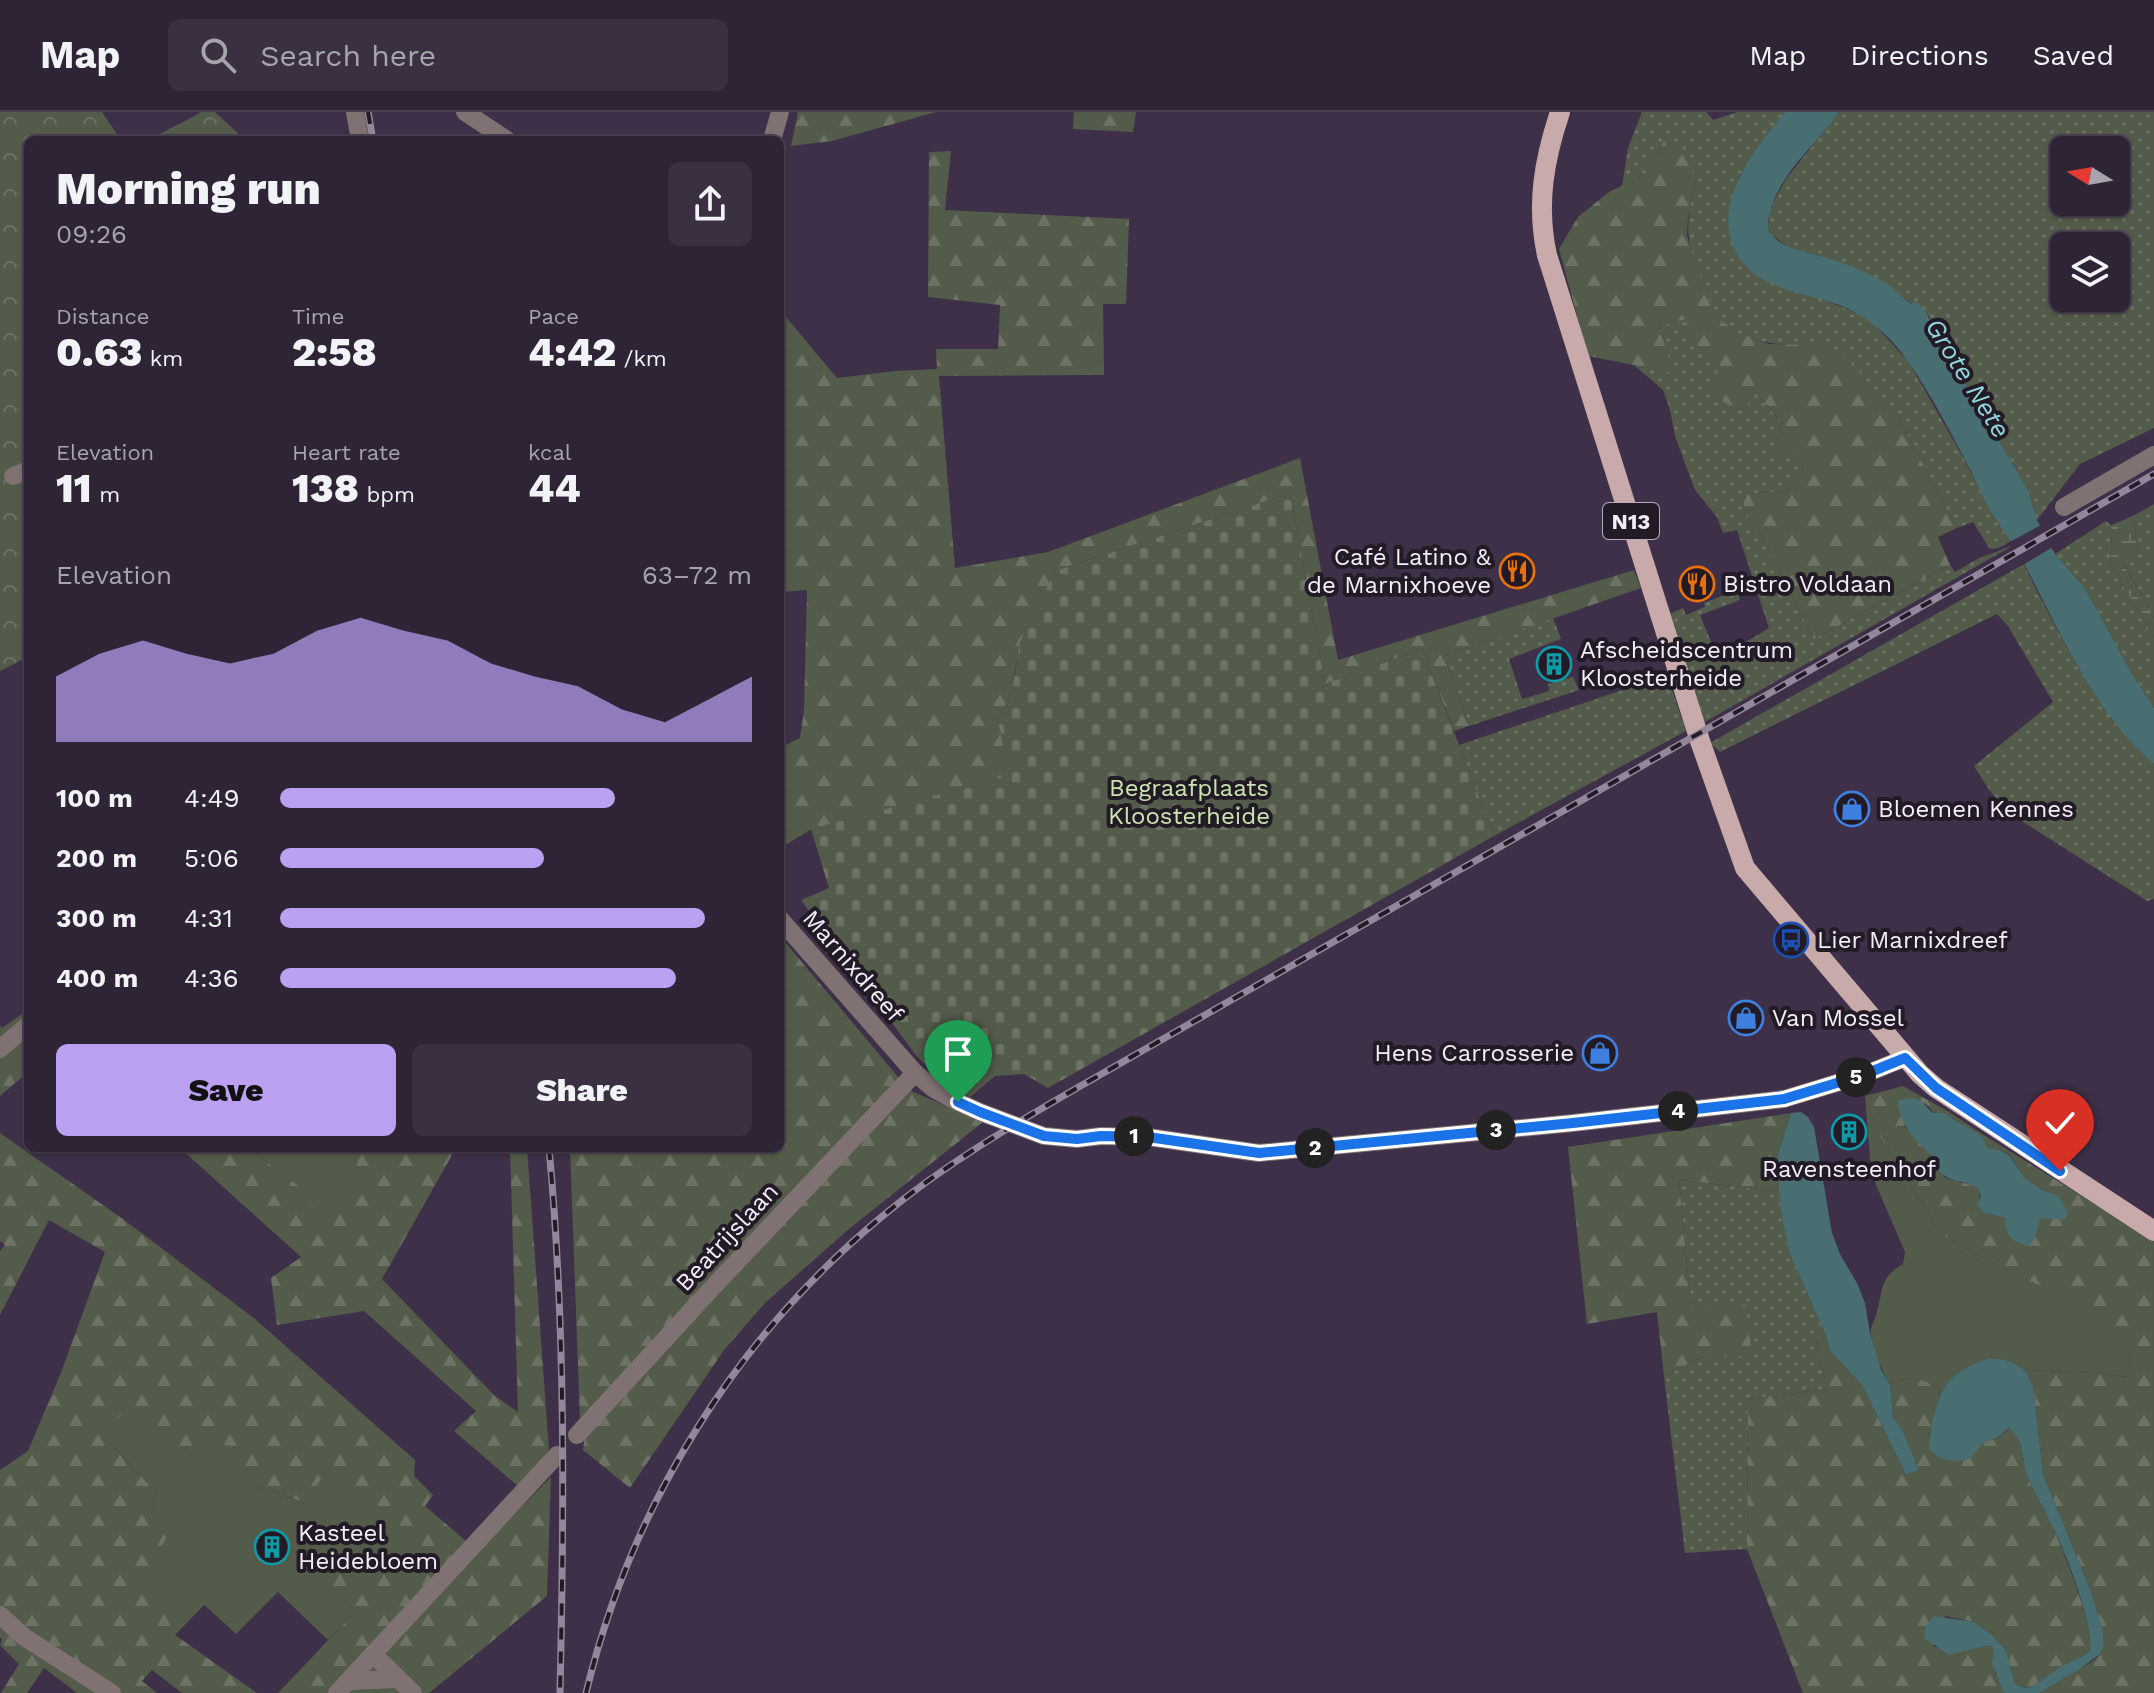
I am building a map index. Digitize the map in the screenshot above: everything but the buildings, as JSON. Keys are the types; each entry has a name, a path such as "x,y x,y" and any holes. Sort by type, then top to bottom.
{"main road":[{"name":"N13","path":"1560,112 1547,154 1541,207 1547,255 1700,741 1745,868 1905,1058 1936,1088 2154,1231"}],"street":[{"path":"355,112 359,136"},
{"path":"465,112 501,136"},
{"path":"773,136 780,112"},
{"path":"2064,507 2154,455"},
{"name":"Marnixdreef","path":"784,924 915,1073 934,1089 969,1107 1044,1136 1077,1139 1148,1137 1259,1153 1784,1099 1863,1075 1905,1058"},
{"path":"0,1049 24,1028"},
{"name":"Beatrijslaan","path":"577,1435 915,1073"},
{"path":"343,1687 557,1455"},
{"path":"0,1615 24,1637 112,1693"},
{"path":"397,1678 394,1654 399,1625"},
{"path":"373,1654 413,1693"},
{"path":"343,1687 397,1678"}],"green space":[{"path":"0,112 102,112 118,136 24,136 24,659 0,671"},
{"path":"202,112 215,112 241,136 156,136"},
{"path":"798,112 936,112 832,141 791,146"},
{"path":"1074,112 1136,112 1133,132 1073,129"},
{"path":"1642,112 1706,112 1713,120 1737,112 1785,112 1740,175 1730,205 1827,301 1874,324 1908,361 2011,541 1992,549 1973,522 1957,528 1897,415 1827,345 1761,341 1732,329 1719,319 1707,298 1689,238 1696,180 1664,141 1645,174 1622,186 1628,148"},
{"path":"1839,112 2154,112 2154,428 2080,464 2037,520 2028,490 1931,327 1929,316 1876,278 1821,256 1788,247 1771,234 1768,228 1769,213 1786,179"},
{"path":"1664,141 1681,143 1696,180 1687,236 1711,306 1722,321 1738,333 1769,344 1827,345 1842,352 1897,415 1957,528 1938,537 1950,565 1814,639 1757,528 1743,509 1745,494 1784,491 1802,477 1803,456 1778,454 1777,441 1782,423 1756,392 1744,411 1714,398 1714,378 1720,366 1698,348 1685,319 1659,327 1674,373 1588,356 1559,249 1578,217 1609,192 1645,174"},
{"path":"951,151 945,210 1129,219 1126,304 1103,304 1104,375 939,376 955,568 1048,552 1300,458 1338,660 1634,570 1641,588 1444,656 1469,726 1454,731 1422,649 1325,684 1290,493 1055,571 1016,664 1012,691 998,720 1010,776 812,829 784,846 784,746 800,738 804,710 807,590 784,592 784,315 837,378 937,369 936,349 998,349 1000,305 928,297 929,152"},
{"path":"1685,318 1698,348 1720,366 1715,398 1744,411 1755,391 1782,423 1777,441 1803,456 1802,477 1784,491 1745,494 1743,509 1757,528 1814,639 1950,565 1955,572 1979,558 2012,546 1703,723 1667,615 1683,608 1686,615 1705,607 1704,603 1737,590 1740,600 1700,615 1718,659 1769,628 1737,530 1723,533 1717,517 1695,490 1675,436 1663,390 1634,365 1673,372 1659,327"},
{"name":"Begraafplaats Kloosterheide","path":"1290,493 1325,684 1422,649 1494,836 1048,1088 1024,1074 995,1076 970,1097 942,1082 915,1054 801,900 829,888 811,829 1009,776 998,720 1012,691 1020,642 1055,571"},
{"path":"2154,504 2154,617 2123,562 2138,552 2133,516"},
{"path":"2133,516 2138,552 2123,563 2154,617 2154,637 2109,563 2111,525"},
{"path":"2106,521 2111,525 2109,563 2154,637 2154,708 2085,588 2055,554"},
{"path":"2024,564 2089,684 2120,728 2154,764 2154,899 2147,901 2014,816 1990,791 1974,766 2053,702 2008,626 1997,614 1720,752 1710,743"},
{"path":"1553,618 1561,639 1509,659 1522,699 1549,691 1548,684 1573,677 1579,690 1469,726 1444,656"},
{"path":"1667,675 1686,731 1494,836 1459,745"},
{"path":"784,941 909,1090 983,1122 849,1229 765,1303 724,1350 630,1488 583,1450 587,1416 580,1421 570,1152 784,1152"},
{"path":"24,1013 24,1075 0,1096 0,1026 2,1028"},
{"path":"1903,1086 2154,1241 2154,1693 2039,1693 2093,1661 2104,1646 2092,1594 2043,1474 2033,1386 2025,1370 2128,1377 2130,1357 1995,1264 1942,1235 1876,1130 1865,1096","holes":["1925,1103 1934,1113 1964,1125 1987,1148 2009,1154 2024,1177 2042,1190 2058,1195 2051,1218 2040,1217 2035,1238 2006,1218 1984,1213 1978,1188 1944,1177 1937,1160 1904,1126"]},
{"path":"1865,1096 1876,1130 1942,1235 2064,1297 2130,1357 2129,1377 2025,1370 2003,1359 1987,1359 1954,1376 1940,1399 1939,1388 1920,1380 1909,1378 1890,1384 1876,1355 1871,1330 1886,1279 1903,1264 1905,1252 1876,1185 1870,1158"},
{"path":"1791,1113 1778,1154 1779,1191 1679,1180 1691,1307 1746,1305 1752,1356 1702,1357 1664,1376 1657,1312 1587,1324 1568,1147"},
{"path":"0,1133 123,1219 255,1319 415,1460 414,1476 433,1495 425,1506 478,1551 551,1477 547,1596 429,1693 278,1693 356,1611 307,1566 328,1540 332,1465 304,1503 248,1485 203,1441 173,1453 111,1444 156,1492 151,1523 167,1536 199,1600 205,1604 175,1635 257,1693 182,1693 152,1670 142,1681 157,1693 77,1693 44,1668 27,1693 1,1693 19,1664 0,1645 0,1470 28,1451 62,1370 105,1252 49,1220 0,1315 0,1251 5,1245 0,1241"},
{"path":"184,1152 258,1152 260,1157 309,1193 360,1154 358,1152 454,1152 382,1279 495,1396 518,1412 510,1152 527,1152 549,1450 519,1487 454,1431 476,1411 364,1311 277,1325 271,1278 301,1257"},
{"path":"258,1152 360,1154 350,1188 320,1224 308,1193 260,1157"},
{"path":"1679,1180 1779,1191 1789,1252 1826,1336 1816,1341 1827,1389 1748,1399 1747,1549 1685,1553 1664,1376 1702,1357 1752,1355 1691,1307"},
{"path":"1826,1336 1830,1351 1862,1385 1906,1475 1919,1470 1903,1431 1893,1417 1890,1384 1915,1378 1939,1388 1940,1399 1929,1436 1984,1442 1995,1439 2010,1428 2016,1434 2028,1478 2076,1585 2088,1627 2090,1652 2058,1668 2034,1686 2025,1688 2015,1684 2006,1650 1991,1634 1974,1622 1945,1616 1933,1646 1955,1650 1990,1645 1994,1649 1995,1674 2004,1693 1803,1693 1747,1549 1748,1399 1827,1389 1816,1341"},
{"path":"125,1412 173,1453 203,1441 241,1448 248,1485 303,1503 332,1465 403,1528 368,1574 328,1541 308,1566 356,1611 328,1640 278,1592 236,1634 199,1600 182,1614 146,1577 167,1536 150,1523 156,1492 111,1444 107,1428"}],"shaded area":[{"path":"1785,112 1839,112 1782,184 1769,215 1770,233 1789,247 1871,275 1925,310 1937,336 2028,490 2037,520 2055,554 2085,588 2154,708 2154,764 2115,723 2081,672 2022,560 1988,506 1934,403 1903,354 1873,324 1855,313 1757,276 1736,252 1729,233 1728,215 1732,196 1749,160"},
{"path":"1909,1098 1921,1101 1933,1113 1943,1113 1977,1133 1987,1148 2009,1155 2024,1177 2042,1190 2058,1195 2068,1213 2065,1220 2040,1218 2035,1238 2029,1246 2014,1240 2006,1229 2006,1218 1984,1213 1977,1205 1981,1197 1978,1188 1946,1177 1935,1168 1937,1160 1911,1134 1899,1110 1898,1100"},
{"path":"1801,1112 1814,1127 1832,1233 1865,1303 1881,1370 1890,1384 1893,1417 1903,1431 1919,1470 1906,1475 1862,1385 1830,1351 1789,1252 1779,1191 1778,1154 1791,1113"},
{"path":"1987,1359 2003,1359 2015,1364 2025,1370 2033,1386 2043,1474 2092,1594 2103,1632 2101,1653 2039,1693 2004,1693 1992,1664 1994,1650 1990,1645 1948,1655 1925,1639 1926,1626 1935,1616 1974,1622 2006,1650 2015,1684 2025,1688 2034,1686 2058,1668 2090,1652 2088,1627 2075,1582 2028,1478 2021,1445 2015,1433 2009,1428 1995,1439 1984,1442 1970,1459 1948,1460 1929,1449 1935,1410 1948,1383 1961,1371"}],"pier":[{"path":"2041,525 2053,547 2023,565 2010,542"}],"railway":[{"path":"368,112 372,136"},
{"path":"586,1693 606,1624 631,1556 661,1491 696,1429 737,1370 782,1314 831,1262 907,1196 978,1147 1052,1102 2154,474"},
{"path":"549,1152 561,1352 560,1693"}],"place":[{"name":"Café Latino & de Marnixhoeve","path":"1517,571"},
{"name":"Bistro Voldaan","path":"1697,584"},
{"name":"Afscheidscentrum Kloosterheide","path":"1554,664"},
{"name":"Bloemen Kennes","path":"1852,809"},
{"name":"Lier Marnixdreef","path":"1791,940"},
{"name":"Van Mossel","path":"1746,1018"},
{"name":"Hens Carrosserie","path":"1600,1053"},
{"name":"Ravensteenhof","path":"1849,1132"},
{"name":"Kasteel Heidebloem","path":"272,1547"}],"route":[{"path":"958,1102 1044,1136 1077,1139 1148,1137 1259,1153 1784,1099 1863,1075 1905,1058 1936,1088 2060,1171"}],"water label":[{"name":"Grote Nete","path":"1968,378"}]}
